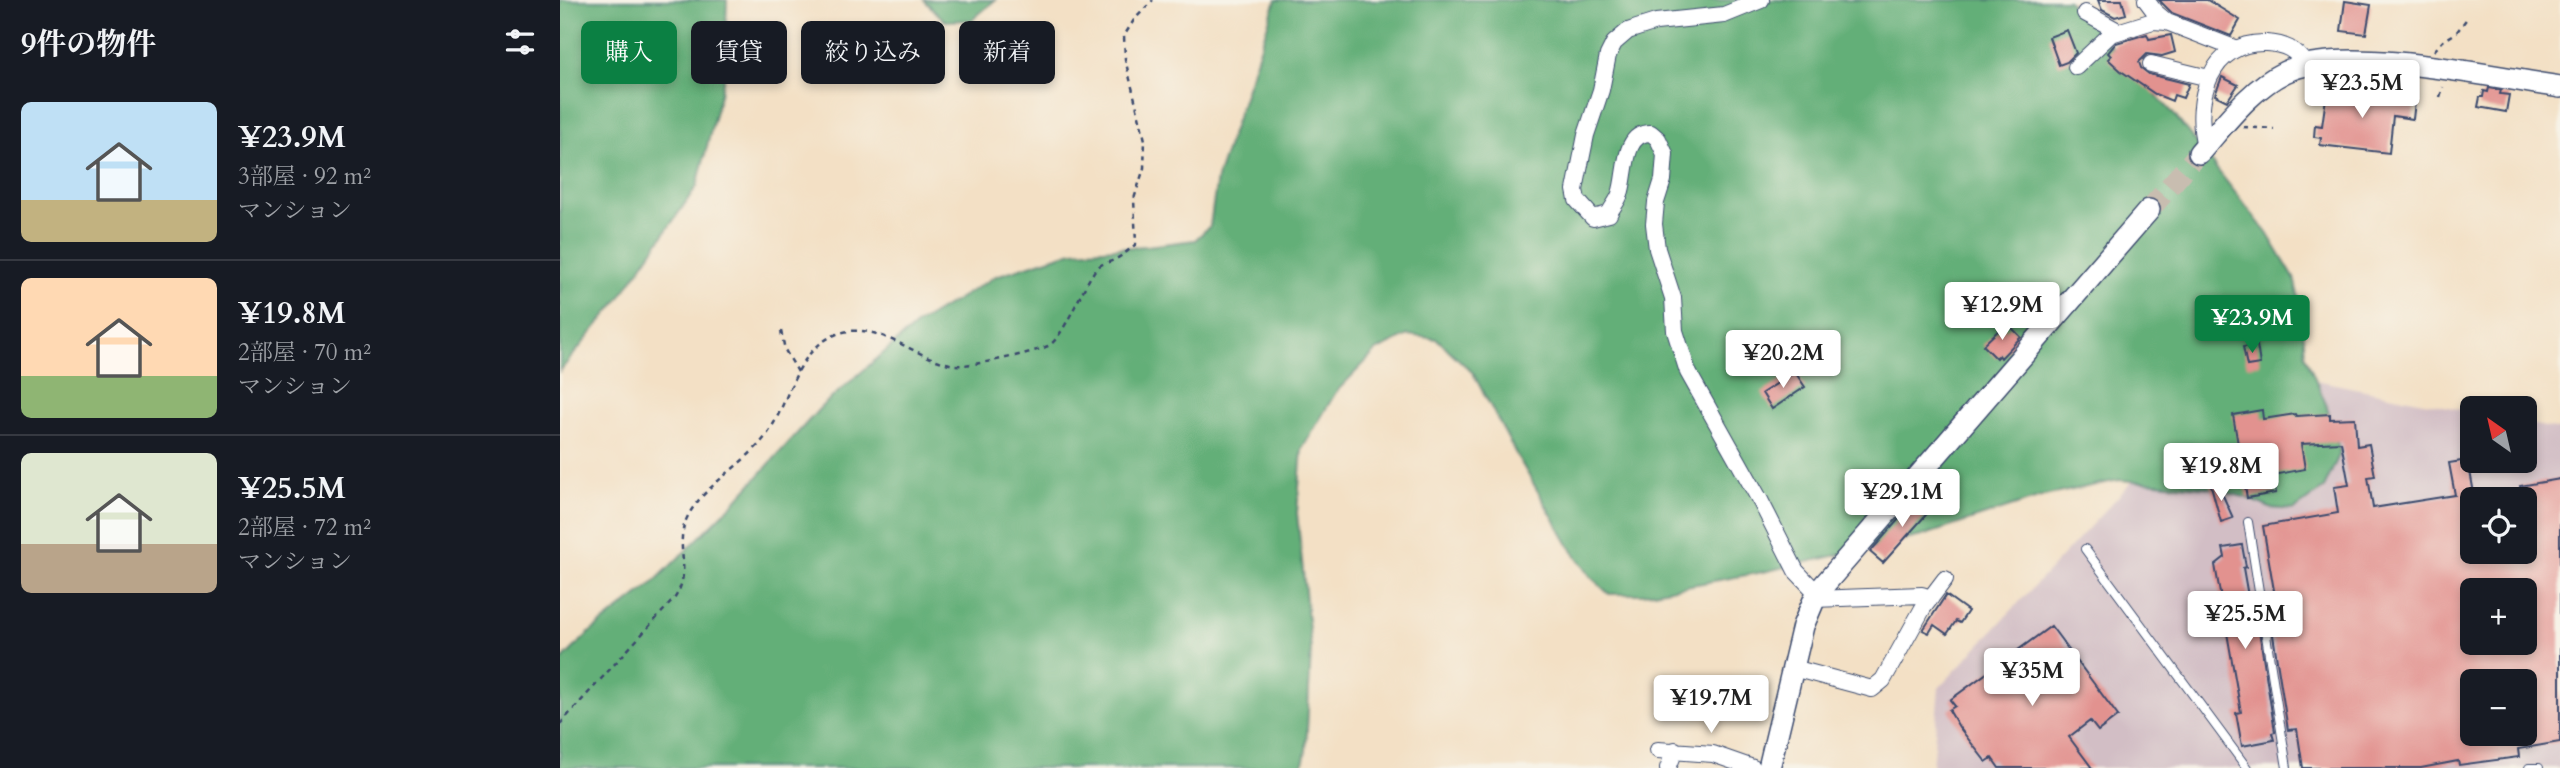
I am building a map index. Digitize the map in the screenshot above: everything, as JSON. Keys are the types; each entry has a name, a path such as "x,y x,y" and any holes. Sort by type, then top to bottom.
{"street":[{"path":"1761,0 1724,15 1656,22 1629,31 1614,43 1608,55 1601,90 1586,135 1575,190 1577,200 1593,218 1609,214 1620,194 1625,163 1634,140 1645,133 1651,133 1662,144 1665,154 1663,180 1656,202 1654,224 1657,249 1673,298 1675,331 1688,372 1761,502 1796,571 1815,596"},
{"path":"2146,0 2167,22 2234,48"},
{"path":"2085,13 2118,31"},
{"path":"2076,67 2118,31 2153,22 2167,22"},
{"path":"2202,149 2202,107 2209,78 2216,66 2234,48 2247,43 2287,46 2294,50 2306,65"},
{"path":"2202,149 2263,86 2284,73 2306,65 2354,62 2420,66 2560,87"},
{"path":"2151,64 2209,78"},
{"path":"1769,768 1803,626 1815,596 2149,210"},
{"path":"1793,668 1872,689 1883,680 1945,579"},
{"path":"1815,596 1922,595 1931,598"},
{"path":"1658,750 1713,754 1753,768"},
{"path":"1668,768 1675,750"}],"lane":[{"path":"2248,522 2287,768"},
{"path":"2085,550 2247,768"},
{"path":"2529,768 2539,768"}],"path":[{"path":"560,724 682,587 684,573 681,542 686,519 698,502 761,443 789,395 804,359 822,342 839,332 875,332 908,349 959,365 1041,348 1055,341 1096,270 1136,244 1134,199 1144,167 1145,140 1125,59 1124,36 1133,20 1153,0"},
{"path":"2420,66 2437,46 2456,33 2468,17"},
{"path":"2227,122 2244,127 2274,129"},
{"path":"781,331 785,350 797,372"}],"shaded area":[{"path":"2241,365 2460,409 2460,473 2537,473 2538,426 2560,430 2560,768 1932,768 1939,688"}],"green space":[{"path":"560,0 727,0 726,21 691,21 691,84 722,84 697,186 617,302 560,371"},
{"path":"924,0 995,0 972,20 945,21"},
{"path":"1276,0 2068,0 2171,111 2267,233 2294,278 2302,312 2305,355 2326,404 2340,453 2324,488 2294,510 2270,508 2245,497 2206,487 2119,480 2044,496 1922,536 1763,572 1642,594 1609,594 1591,577 1572,550 1473,373 1437,339 1408,335 1376,351 1336,392 1302,449 1297,513 1311,649 1306,751 1302,768 560,768 560,662 589,633 651,585 733,504 821,407 917,324 996,276 1073,251 1195,240 1210,226 1217,178"}],"building":[{"path":"2098,0 2122,0 2126,14 2115,17 2102,10"},
{"path":"2159,0 2207,0 2240,20 2231,36 2172,13"},
{"path":"2345,1 2371,5 2366,34 2341,31"},
{"path":"2067,30 2076,53 2067,62 2059,65 2049,37"},
{"path":"2147,34 2149,39 2171,35 2175,52 2162,56 2147,54 2139,62 2141,68 2149,74 2189,84 2183,98 2174,95 2172,101 2155,94 2108,59 2111,56 2108,53 2116,43"},
{"path":"2222,77 2238,85 2227,101 2215,95"},
{"path":"2489,88 2509,95 2506,112 2478,107 2480,97 2483,97 2484,91 2488,92"},
{"path":"2401,90 2416,92 2413,119 2393,116 2389,153 2320,145 2321,138 2314,137 2315,125 2322,126 2327,91 2400,100"},
{"path":"2003,326 2006,330 2010,326 2021,337 2001,358 1999,355 1996,358 1983,345"},
{"path":"2257,345 2260,364 2247,366 2243,347"},
{"path":"1795,372 1805,387 1772,409 1762,393"},
{"path":"2262,410 2263,419 2295,414 2330,414 2330,419 2355,418 2357,446 2369,444 2375,476 2368,477 2373,508 2455,495 2449,463 2460,461 2460,473 2470,473 2473,487 2460,487 2460,564 2537,564 2537,487 2520,486 2560,479 2560,742 2537,746 2537,669 2460,669 2460,746 2536,746 2518,749 2519,757 2459,765 2458,761 2421,768 2303,768 2297,729 2288,730 2270,616 2278,614 2263,526 2338,513 2334,487 2349,485 2341,442 2301,444 2305,469 2273,475 2276,493 2247,498 2233,415"},
{"path":"2216,480 2233,518 2221,522 2210,482"},
{"path":"1921,494 1933,507 1883,563 1870,552"},
{"path":"2242,545 2252,619 2257,618 2275,732 2272,733 2274,740 2242,746 2236,713 2241,712 2215,565 2225,557 2223,548"},
{"path":"1946,595 1968,611 1960,623 1956,621 1947,634 1934,625 1929,633 1923,630"},
{"path":"2051,626 2118,716 2098,731 2090,721 2069,737 2092,768 1999,768 1992,758 1986,762 1959,727 1949,710 1955,706 1950,700"}],"tunnel":[{"path":"2149,210 2199,153"}]}
